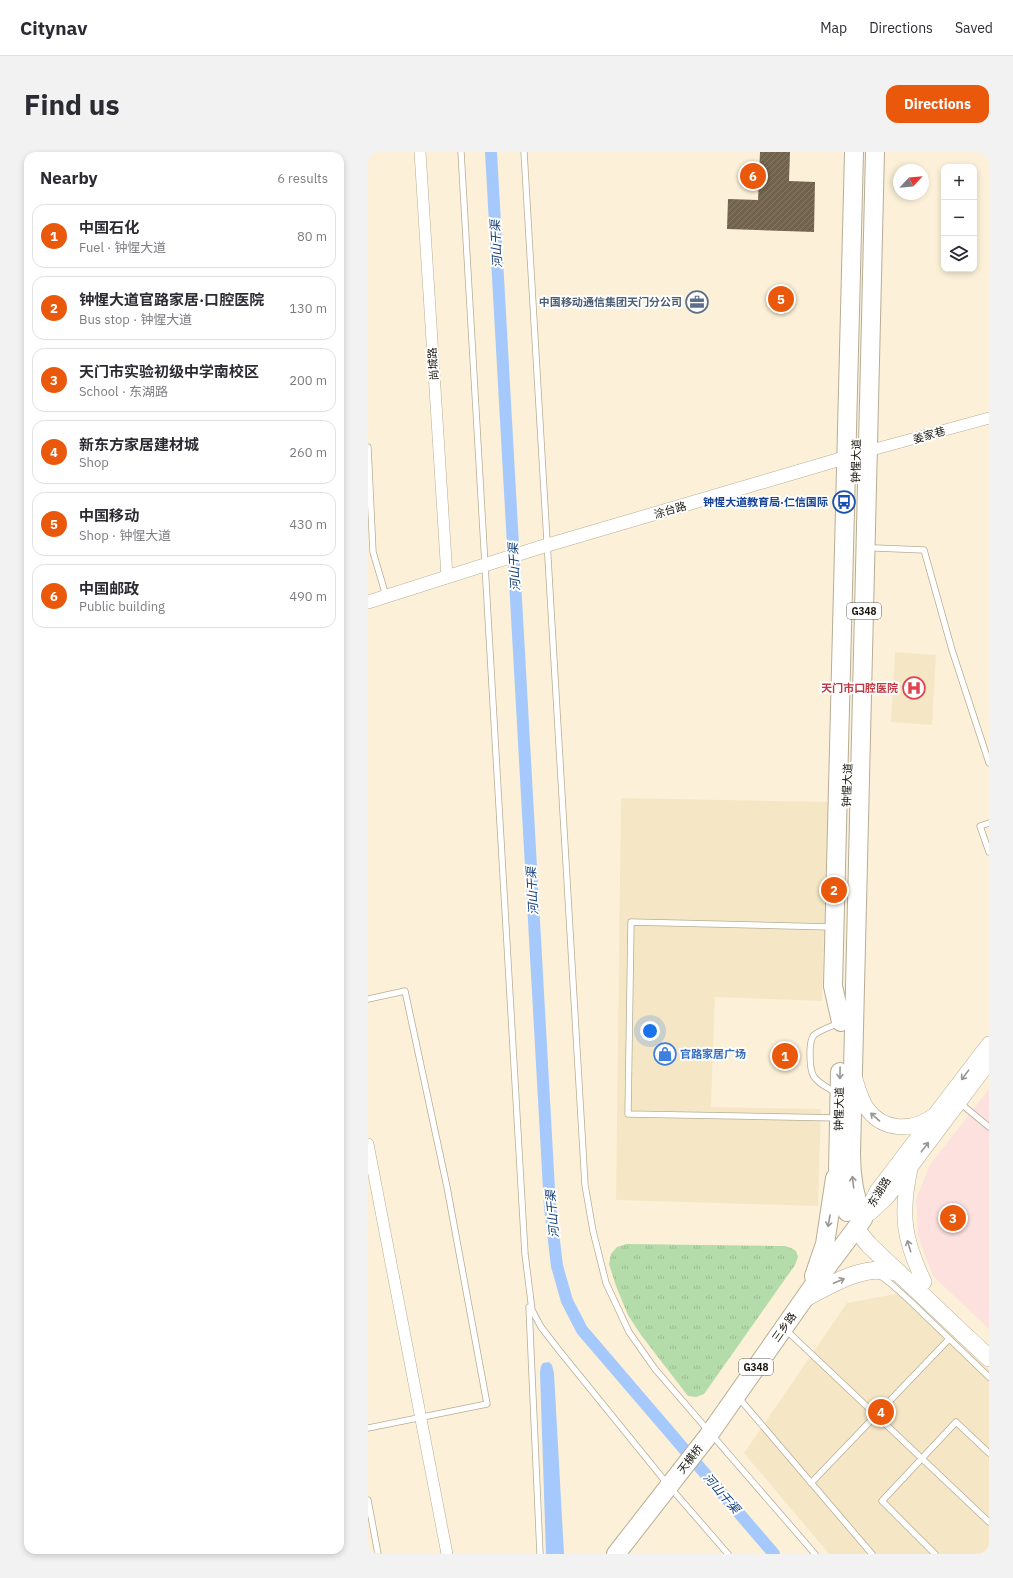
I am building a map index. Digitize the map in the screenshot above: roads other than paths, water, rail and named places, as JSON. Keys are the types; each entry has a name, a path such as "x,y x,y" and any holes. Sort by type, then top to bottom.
{"highway":[{"path":"854,152 857,239"},
{"name":"钟惺大道","path":"860,1224 851,1169 852,1069 864,818 862,453 857,239 863,152"},
{"name":"钟惺大道","path":"860,1224 846,1210 840,1186 838,1155 841,1022 862,453 877,294 875,152"},
{"path":"877,294 884,152"},
{"path":"862,453 876,548 864,818"},
{"path":"841,1022 833,986 834,927 862,453"},
{"path":"804,1299 815,1275 825,1244 838,1155"},
{"name":"三乡路","path":"709,1434 804,1299 860,1224"},
{"name":"天横桥","path":"670,1484 709,1434"},
{"name":"G348","path":"616,1554 670,1484"}],"main road":[{"name":"东湖路","path":"860,1224 887,1197 911,1166 989,1044"},
{"name":"东湖路","path":"860,1224 877,1192 936,1114 955,1098 989,1062"},
{"path":"852,1069 863,1101 874,1116 882,1122 898,1127 907,1127 927,1120 936,1114"},
{"path":"911,1166 905,1197 905,1224 911,1251 924,1282"},
{"name":"钟惺大道","path":"860,1224 869,1245 989,1358"},
{"name":"钟惺大道","path":"860,1224 882,1242 989,1343"},
{"path":"804,1299 839,1280 858,1274 883,1270 899,1273"}],"street":[{"name":"尚城路","path":"420,152 447,576"},
{"name":"姜家巷","path":"862,453 989,418"},
{"name":"涂台路","path":"488,563 862,453"},
{"path":"368,602 488,563"},
{"path":"368,1144 447,1554"}],"lane":[{"path":"461,152 488,563 524,1246 528,1290 540,1554"},
{"path":"524,152 545,546 585,1185 593,1231 606,1283 628,1332 655,1369 709,1434 815,1554"},
{"path":"368,447 372,552 386,596"},
{"path":"876,548 924,550 952,650 989,763"},
{"path":"989,823 980,826 989,852"},
{"path":"834,927 631,922 628,1114 839,1118"},
{"path":"368,999 405,991 447,1187 486,1404 368,1428"},
{"path":"839,1095 816,1081 811,1075 810,1047 811,1040 815,1034 841,1022"},
{"path":"955,1098 989,1127"},
{"path":"872,1271 890,1283 989,1376"},
{"path":"528,1290 532,1310 541,1327 728,1554"},
{"path":"784,1328 989,1522"},
{"path":"811,1483 949,1339"},
{"path":"736,1396 872,1554"},
{"path":"935,1554 882,1501 956,1422 989,1453"},
{"path":"368,1500 378,1554"}],"water":[{"path":"549,1362 552,1365 554,1373 564,1554 546,1554 540,1372 543,1363"}],"waterway":[{"name":"河山干渠","path":"491,152 550,1207 557,1266 567,1301 582,1330 774,1554"}],"place":[{"name":"中国邮政","path":"753,176"},
{"name":"中国移动","path":"781,299"},
{"name":"中国移动通信集团天门分公司","path":"697,302"},
{"name":"钟惺大道教育局·仁信国际","path":"844,502"},
{"name":"天门市口腔医院","path":"914,688"},
{"name":"钟惺大道官路家居·口腔医院","path":"834,890"},
{"name":"官路家居广场","path":"665,1054"},
{"name":"中国石化","path":"785,1056"},
{"name":"天门市实验初级中学南校区","path":"953,1218"},
{"name":"新东方家居建材城","path":"881,1412"}]}
